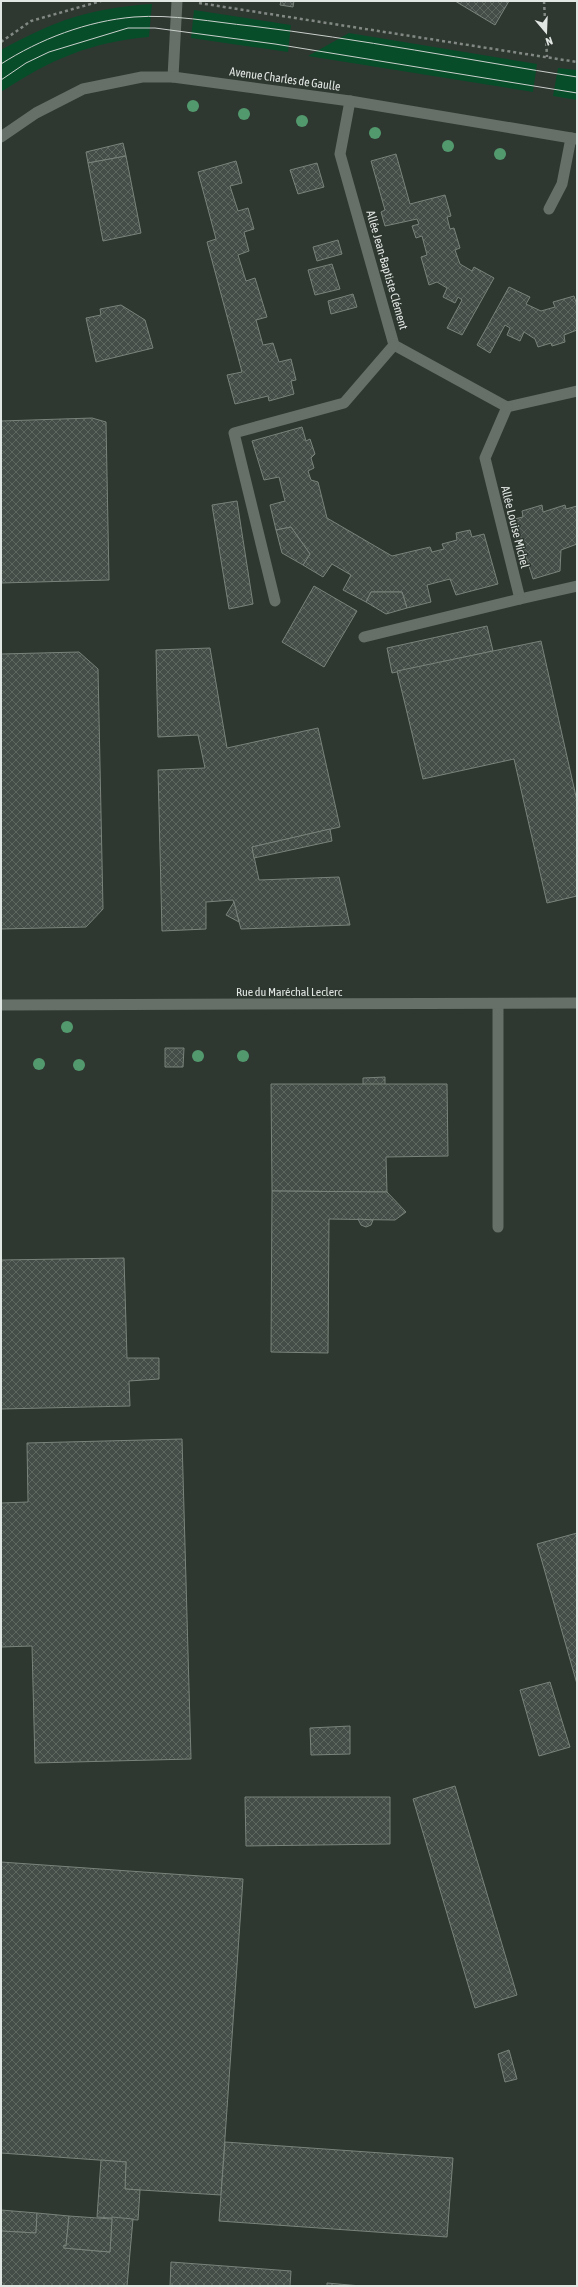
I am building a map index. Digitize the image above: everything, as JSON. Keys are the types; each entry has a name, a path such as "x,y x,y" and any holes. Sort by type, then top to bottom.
{"main road":[{"path":"173,77 177,1"},
{"name":"Avenue Charles de Gaulle","path":"1,137 36,113 83,89 142,77 173,77 350,101 574,139"},
{"name":"Allée Jean-Baptiste Clément","path":"350,101 340,154 394,345 507,407"},
{"path":"549,209 562,184 574,139"},
{"path":"275,601 234,433 344,403 394,345"},
{"path":"507,407 577,391"},
{"name":"Allée Louise Michel","path":"507,407 485,458 520,599"},
{"path":"364,637 577,586"},
{"name":"Rue du Maréchal Leclerc","path":"1,1005 498,1005 577,1003"},
{"path":"498,1005 498,1226"}],"path":[{"path":"1,42 31,20 101,1"},
{"path":"544,1 547,57"},
{"path":"195,2 288,15 577,62"}],"green space":[{"path":"152,4 149,37 108,43 71,54 36,71 1,92 1,50 39,31 74,17 91,12"},
{"path":"194,10 291,25 288,52 191,38"},
{"path":"349,33 537,64 533,92 308,56"},
{"path":"558,68 577,70 577,100 553,96"}],"building":[{"path":"281,1 294,1 293,7 280,5"},
{"path":"455,1 509,1 495,25"},
{"path":"123,143 126,156 88,163 86,152"},
{"path":"396,154 410,204 445,195 451,216 447,217 450,229 454,228 460,248 455,250 460,264 472,271 474,267 494,278 462,335 447,328 462,300 458,297 455,303 443,297 447,288 437,282 429,285 421,257 427,255 422,236 416,238 412,226 419,224 417,219 385,226 381,212 385,210 371,161"},
{"path":"126,156 141,233 103,241 88,163"},
{"path":"236,161 242,183 230,186 238,211 248,208 254,229 244,232 249,251 238,255 246,281 255,278 267,317 256,320 263,345 273,343 279,362 291,359 296,380 291,381 294,394 269,401 268,396 235,404 227,375 242,372 207,242 216,239 198,172"},
{"path":"317,163 324,187 298,194 290,170"},
{"path":"338,240 342,254 317,261 313,247"},
{"path":"332,264 340,289 315,295 308,270"},
{"path":"509,287 530,297 526,304 541,311 555,307 553,302 574,296 577,305 577,330 564,335 565,342 552,346 551,343 538,347 535,339 524,332 520,341 507,335 510,328 505,325 490,353 477,345"},
{"path":"353,294 357,307 331,314 328,301"},
{"path":"121,305 145,320 153,348 96,362 86,318 101,315 100,309"},
{"path":"92,418 106,422 109,580 1,583 1,421"},
{"path":"302,427 306,441 310,439 315,454 311,458 314,468 308,471 311,480 318,482 327,518 392,556 430,547 432,552 444,549 442,544 457,540 456,533 470,530 472,537 484,534 498,584 456,595 450,579 427,585 431,602 407,608 402,592 371,592 366,602 343,590 351,575 332,564 323,577 303,565 310,554 291,527 276,530 270,505 285,501 279,477 264,480 252,441"},
{"path":"237,501 253,604 229,609 212,505"},
{"path":"542,505 543,512 565,505 566,509 577,506 577,544 561,550 560,571 533,579 522,543 519,543 514,536 510,520 523,517 522,511"},
{"path":"291,527 310,554 303,565 282,553 276,530"},
{"path":"314,586 357,611 324,667 282,642"},
{"path":"371,592 402,592 407,608 386,614 366,602"},
{"path":"487,626 493,651 392,673 387,648"},
{"path":"541,641 577,801 577,896 547,903 514,759 423,779 397,671"},
{"path":"210,648 227,748 318,728 340,827 252,847 259,880 339,877 350,925 241,929 233,900 206,902 206,929 162,931 158,770 205,768 198,735 158,737 156,650"},
{"path":"79,652 98,669 103,909 86,927 1,929 1,654"},
{"path":"330,829 332,841 254,858 252,847"},
{"path":"234,902 239,922 226,915"},
{"path":"165,1048 184,1048 183,1067 165,1067"},
{"path":"385,1077 385,1085 363,1085 363,1078"},
{"path":"271,1084 447,1084 448,1156 386,1157 387,1192 272,1191"},
{"path":"272,1191 387,1192 406,1212 395,1220 329,1219 328,1353 271,1352"},
{"path":"358,1219 373,1220 371,1225 366,1227 361,1225"},
{"path":"124,1258 127,1358 159,1358 159,1379 129,1381 130,1406 1,1409 1,1260"},
{"path":"182,1439 191,1759 35,1763 32,1646 1,1647 1,1503 28,1502 27,1443"},
{"path":"577,1533 577,1684 537,1544"},
{"path":"550,1682 570,1747 539,1756 520,1690"},
{"path":"350,1726 350,1754 311,1755 310,1728"},
{"path":"455,1786 517,1995 475,2008 413,1799"},
{"path":"245,1797 390,1797 390,1844 246,1846"},
{"path":"1,1862 243,1879 221,2195 125,2189 126,2162 1,2153"},
{"path":"509,2050 517,2079 505,2082 498,2054"},
{"path":"225,2142 453,2158 447,2237 219,2221"},
{"path":"101,2160 126,2162 125,2189 140,2190 138,2220 97,2217"},
{"path":"1,2210 37,2213 36,2233 1,2231"},
{"path":"37,2213 69,2216 66,2246 64,2245 64,2248 110,2252 112,2217 133,2219 127,2286 1,2286 1,2231 36,2233"},
{"path":"69,2216 112,2219 110,2252 64,2248 64,2245 66,2246"},
{"path":"171,2262 291,2271 290,2286 170,2286"},
{"path":"327,2283 361,2286 327,2286"}],"tram line":[{"path":"1,64 48,39 82,27 116,19 148,16 178,17 292,31 577,77"},
{"path":"1,80 26,63 49,52 128,28 155,28 275,44 577,93"}]}
